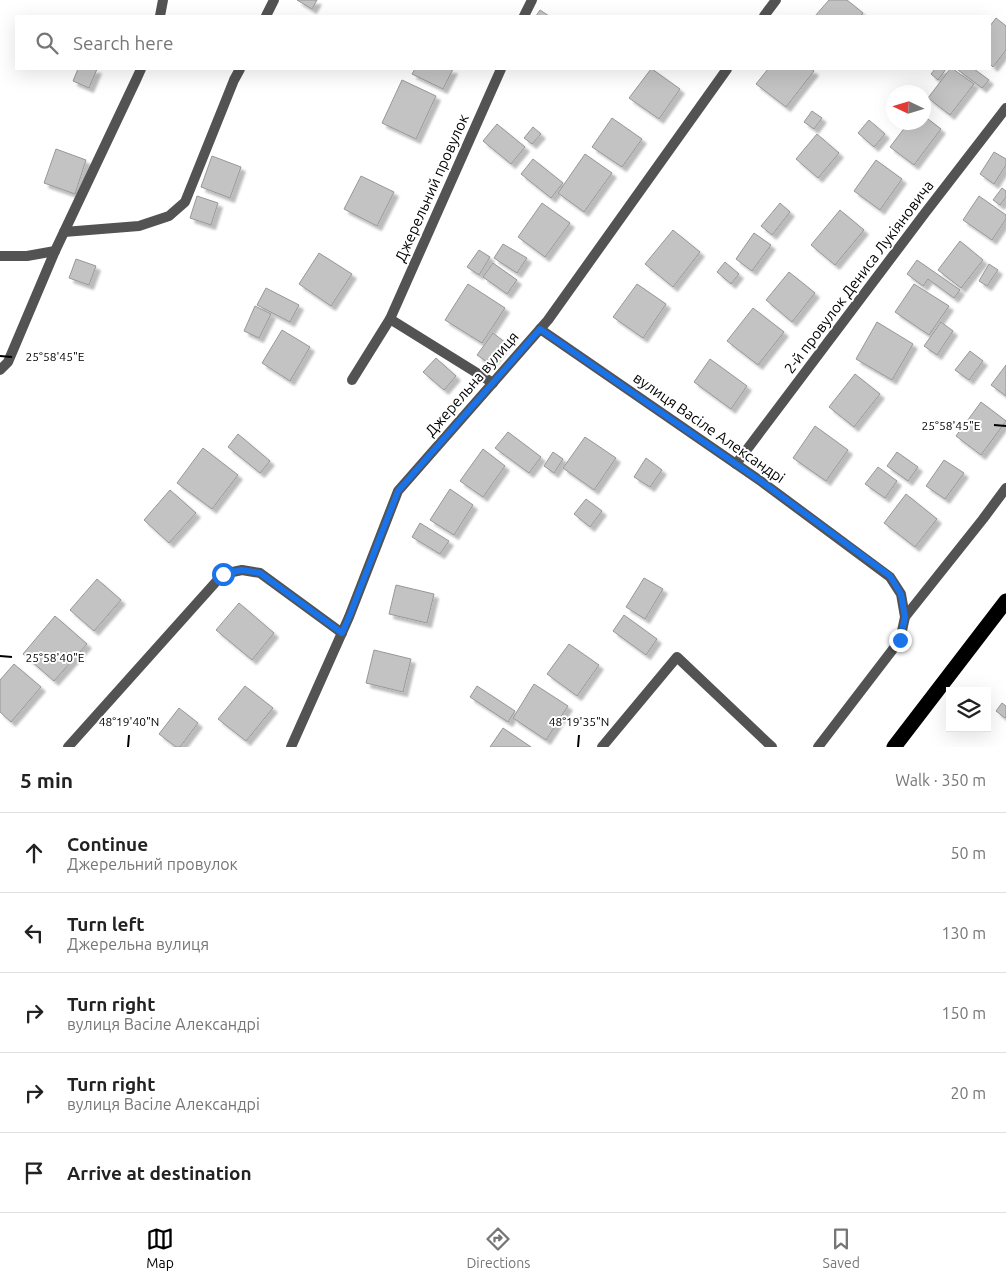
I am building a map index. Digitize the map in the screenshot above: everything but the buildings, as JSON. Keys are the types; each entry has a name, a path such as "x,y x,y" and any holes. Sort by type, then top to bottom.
{"highway":[{"path":"894,747 1006,601"}],"street":[{"path":"160,15 163,0"},
{"path":"266,15 274,0"},
{"path":"524,15 532,0"},
{"path":"765,15 776,0"},
{"path":"0,370 8,362 55,251 140,70"},
{"path":"64,232 139,226 169,216 185,202 239,70"},
{"name":"Джерельний провулок","path":"352,380 390,319 501,70"},
{"name":"Джерельна вулиця","path":"290,747 349,617 398,491 540,329 726,70"},
{"name":"2-й провулок Дениса Лукіяновича","path":"736,464 1006,108"},
{"path":"0,256 27,256 55,251"},
{"path":"390,319 493,383"},
{"name":"вулиця Васіле Александрі","path":"540,329 736,464 890,576 901,594 905,617 900,640 818,747"},
{"path":"905,617 1006,488"},
{"path":"68,747 223,574 242,570 260,573 342,633"},
{"path":"602,747 678,657 772,747"}],"route":[{"path":"223,574 242,570 260,573 342,633 398,491 540,329 762,482 890,576 901,594 905,617 900,640"}]}
